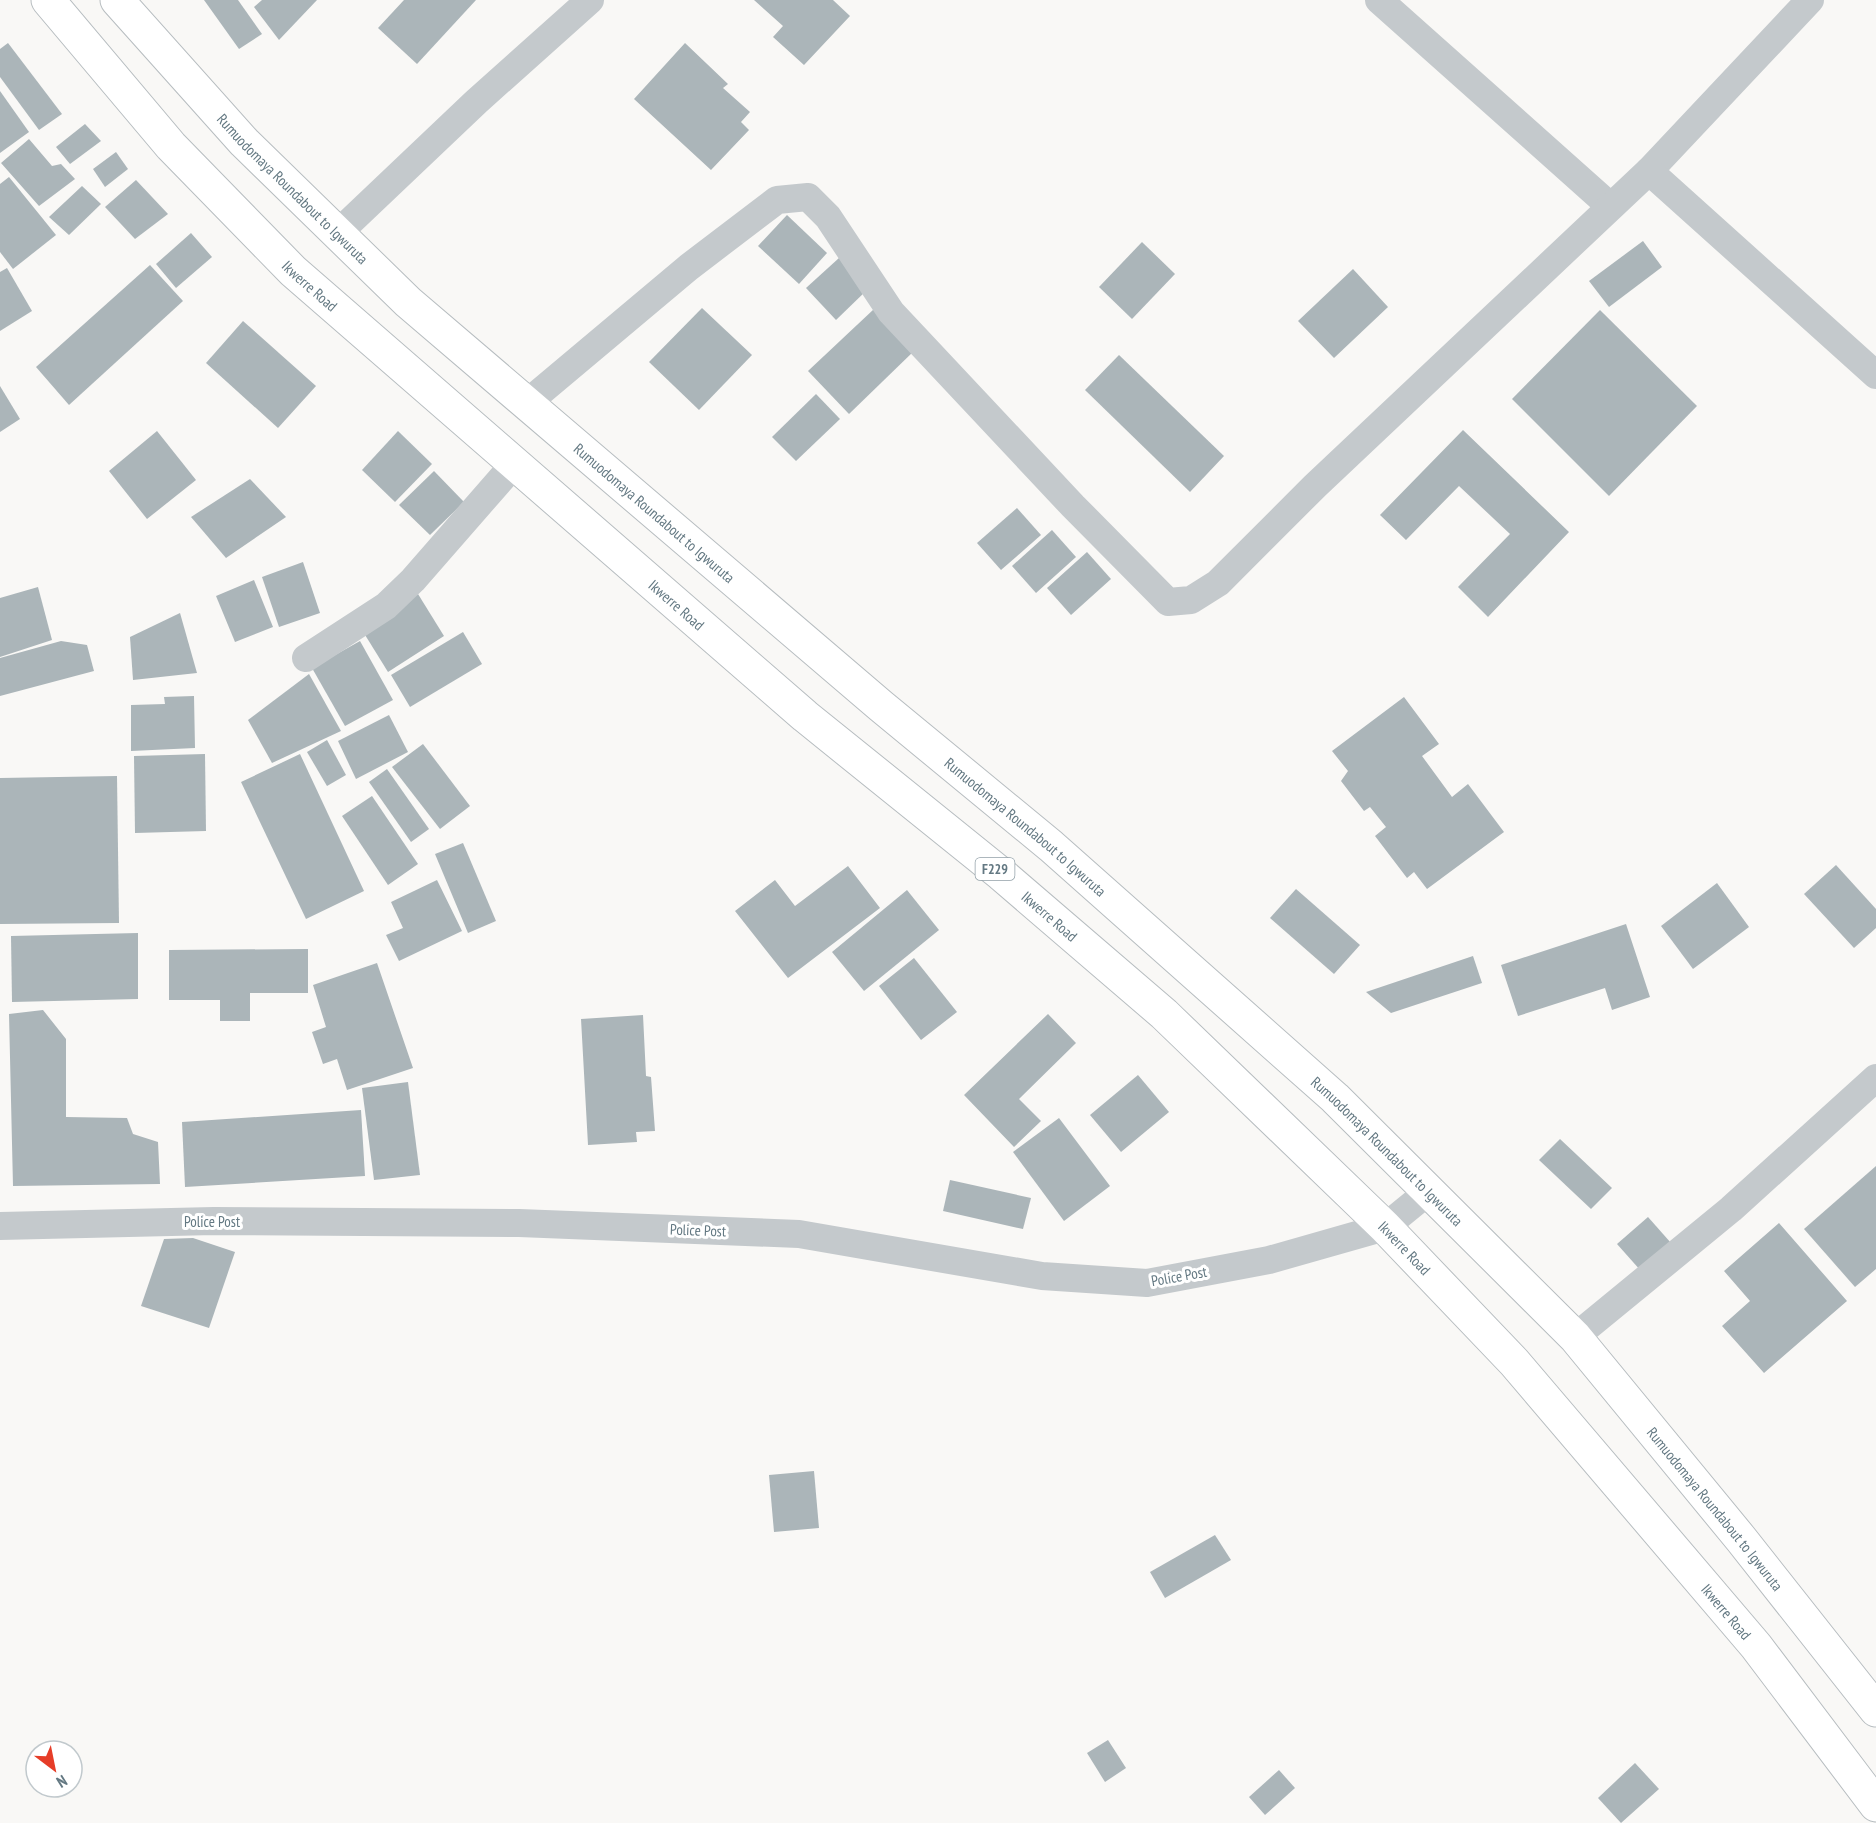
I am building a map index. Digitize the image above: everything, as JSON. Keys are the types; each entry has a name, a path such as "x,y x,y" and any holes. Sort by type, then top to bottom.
{"main road":[{"name":"Ikwerre Road","path":"48,0 171,146 293,272 516,462 805,716 1001,874 1164,1014 1385,1227 1514,1362 1733,1618 1876,1805"},
{"name":"Rumuodomaya Roundabout to Igwuruta","path":"117,0 244,142 408,302 881,706 1051,846 1335,1098 1575,1337 1741,1539 1876,1710"}],"street":[{"path":"338,234 476,102 590,0"},
{"path":"1378,0 1610,206"},
{"path":"527,403 689,267 777,200 808,197 828,217 891,312 1073,506 1168,602 1191,600 1218,583 1315,486 1649,171 1810,0"},
{"path":"1649,171 1876,375"},
{"path":"306,658 386,606 413,580 516,462"},
{"path":"1575,1337 1731,1209 1876,1078"},
{"path":"1385,1227 1429,1191"},
{"name":"Police Post","path":"0,1226 214,1221 519,1223 799,1234 1042,1276 1147,1283 1269,1260 1385,1227"}],"building":[{"path":"204,0 238,0 262,34 239,49"},
{"path":"262,0 317,0 279,40 254,7"},
{"path":"404,0 476,0 417,64 378,28"},
{"path":"754,0 833,0 850,16 804,65 773,37 783,26"},
{"path":"8,43 62,114 39,130 0,77 0,49"},
{"path":"685,43 728,84 723,88 750,112 741,122 749,130 711,170 634,99"},
{"path":"0,91 29,132 0,153"},
{"path":"85,124 101,141 70,164 56,147"},
{"path":"29,139 52,166 61,164 75,179 39,206 1,163"},
{"path":"116,152 128,169 105,187 93,169"},
{"path":"9,177 56,235 13,269 0,252 0,184"},
{"path":"136,180 168,214 135,239 105,207"},
{"path":"82,186 101,204 69,235 49,217"},
{"path":"787,215 827,253 799,284 758,246"},
{"path":"191,233 212,257 176,288 156,264"},
{"path":"1643,241 1662,267 1609,307 1589,281"},
{"path":"1142,242 1175,274 1132,319 1099,287"},
{"path":"839,258 868,289 836,320 806,288"},
{"path":"150,265 183,301 69,405 36,367"},
{"path":"7,268 32,311 0,331 0,272"},
{"path":"1353,269 1388,307 1334,358 1298,321"},
{"path":"702,308 752,355 699,410 649,362"},
{"path":"874,309 914,351 849,414 808,371"},
{"path":"1600,310 1697,406 1609,496 1512,399"},
{"path":"243,321 316,386 278,428 206,363"},
{"path":"1119,355 1224,456 1190,492 1085,390"},
{"path":"0,386 20,419 0,432"},
{"path":"816,394 840,419 796,461 772,437"},
{"path":"1463,430 1569,532 1488,617 1458,587 1510,534 1459,486 1406,540 1380,515"},
{"path":"157,431 196,480 147,519 109,471"},
{"path":"398,431 432,464 395,502 362,470"},
{"path":"434,471 464,502 430,535 399,505"},
{"path":"250,479 286,517 226,558 191,517"},
{"path":"1017,508 1041,535 1001,570 977,543"},
{"path":"1052,530 1076,557 1036,593 1012,566"},
{"path":"1087,552 1111,579 1071,615 1047,588"},
{"path":"303,562 320,613 279,627 262,577"},
{"path":"254,580 273,627 235,642 216,596"},
{"path":"38,587 52,640 0,657 0,598"},
{"path":"418,594 444,636 388,672 362,630"},
{"path":"180,613 197,673 133,680 130,637"},
{"path":"463,632 482,664 410,707 391,675"},
{"path":"61,641 87,645 94,671 0,696 0,658"},
{"path":"360,641 393,700 345,726 312,668"},
{"path":"309,674 341,731 272,763 248,720"},
{"path":"194,696 195,748 131,751 131,705 165,704 164,697"},
{"path":"1404,697 1439,744 1422,756 1452,797 1468,784 1504,832 1427,889 1414,872 1407,878 1375,836 1386,827 1370,807 1364,811 1341,781 1348,771 1332,751"},
{"path":"389,715 408,752 356,779 338,741"},
{"path":"327,740 346,775 327,786 307,752"},
{"path":"423,744 470,806 440,829 392,767"},
{"path":"205,754 206,831 135,833 134,756"},
{"path":"300,754 364,891 306,919 241,782"},
{"path":"387,769 429,829 411,842 369,782"},
{"path":"117,776 119,923 0,924 0,778"},
{"path":"372,796 418,864 388,885 342,816"},
{"path":"463,843 496,921 468,933 435,854"},
{"path":"1836,865 1876,909 1876,928 1854,948 1804,894"},
{"path":"848,866 880,908 788,978 735,911 775,880 795,906"},
{"path":"437,880 462,931 399,961 386,935 403,928 391,902"},
{"path":"1717,883 1749,927 1693,969 1661,926"},
{"path":"1296,889 1360,945 1334,974 1270,918"},
{"path":"907,890 939,930 864,991 832,952"},
{"path":"1626,924 1650,997 1612,1010 1605,988 1518,1016 1501,965"},
{"path":"138,933 138,999 12,1002 11,936"},
{"path":"308,949 308,993 250,993 250,1021 220,1021 220,1000 169,1000 169,950"},
{"path":"1473,956 1482,983 1391,1013 1366,992"},
{"path":"914,958 957,1012 921,1040 879,986"},
{"path":"377,963 413,1068 347,1090 337,1059 323,1064 312,1032 326,1027 313,985"},
{"path":"43,1010 66,1039 66,1117 127,1118 133,1134 158,1142 160,1184 13,1186 9,1014"},
{"path":"1048,1014 1076,1043 1019,1099 1041,1121 1014,1147 964,1095"},
{"path":"643,1015 646,1076 651,1077 655,1131 636,1132 637,1142 588,1145 581,1019"},
{"path":"1138,1075 1169,1112 1121,1152 1090,1115"},
{"path":"408,1082 420,1175 374,1180 362,1088"},
{"path":"361,1110 365,1176 185,1187 182,1122"},
{"path":"1059,1118 1110,1186 1064,1221 1013,1152"},
{"path":"1560,1139 1612,1188 1591,1209 1539,1160"},
{"path":"1876,1166 1876,1269 1855,1287 1804,1229"},
{"path":"950,1180 1031,1198 1023,1229 943,1211"},
{"path":"1648,1217 1671,1243 1641,1271 1617,1244"},
{"path":"1779,1223 1847,1301 1764,1373 1722,1326 1750,1301 1724,1271"},
{"path":"193,1238 235,1252 209,1328 141,1306 164,1239"},
{"path":"814,1471 819,1528 774,1532 769,1475"},
{"path":"1215,1535 1231,1560 1165,1598 1150,1572"},
{"path":"1108,1740 1126,1768 1105,1782 1087,1753"},
{"path":"1635,1763 1659,1789 1621,1823 1598,1798"},
{"path":"1279,1770 1295,1788 1265,1815 1249,1797"}]}
